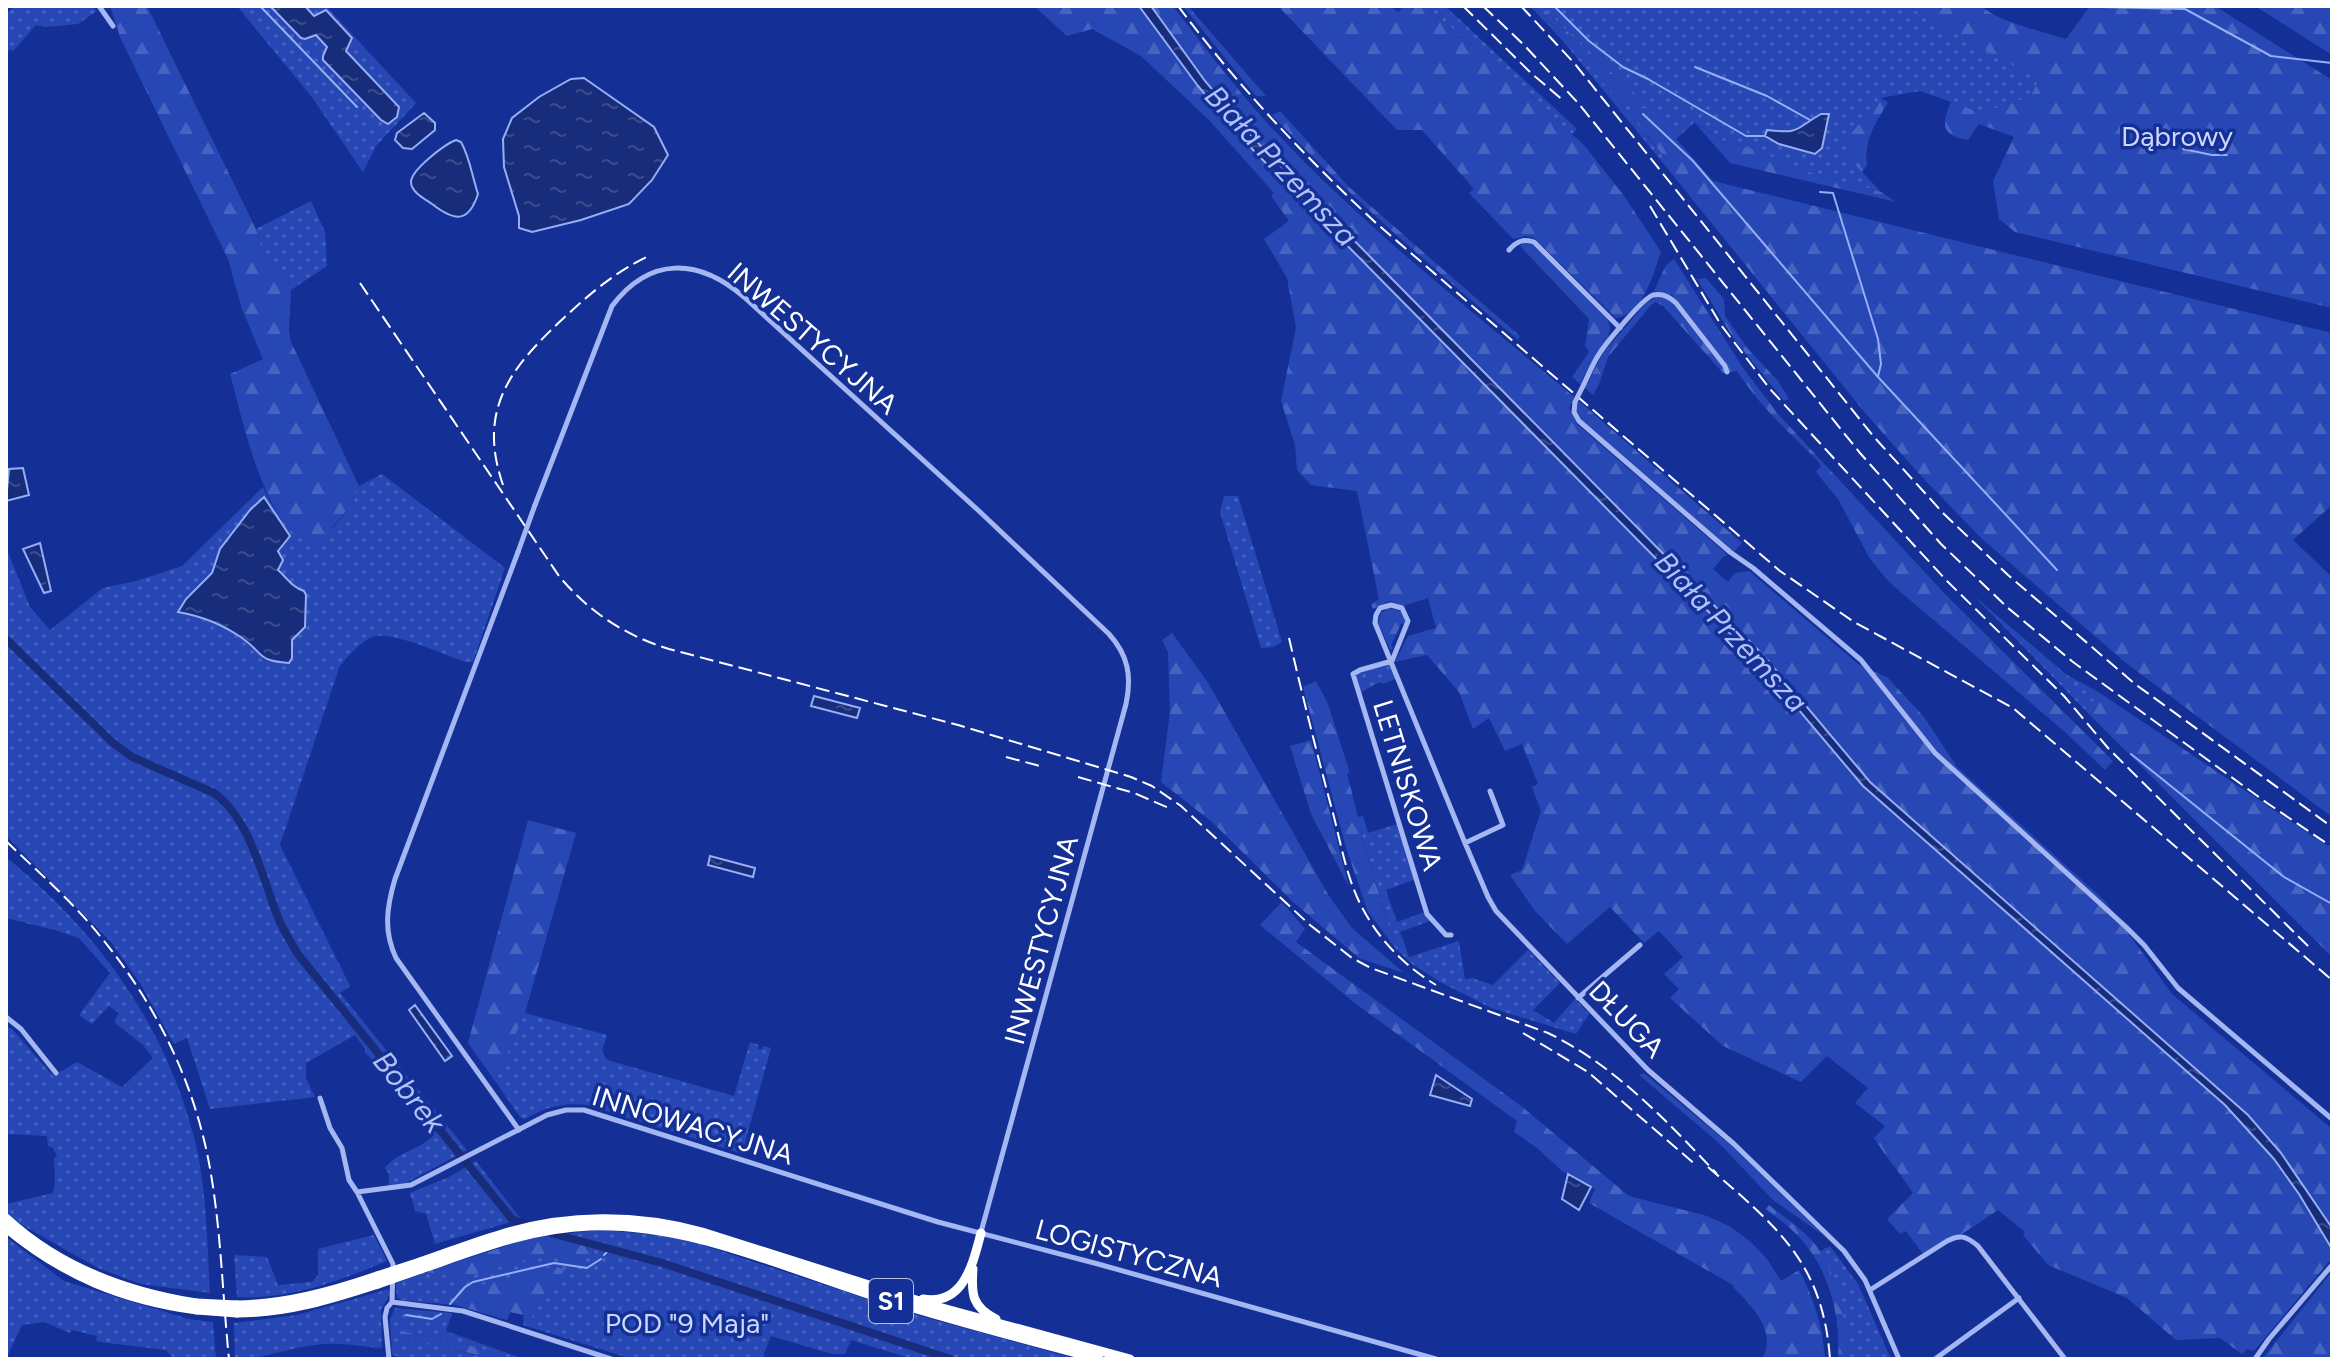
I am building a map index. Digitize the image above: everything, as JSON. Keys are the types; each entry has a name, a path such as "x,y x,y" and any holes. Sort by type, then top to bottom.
{"highway":[{"name":"S1","path":"6,1218 37,1243 104,1280 196,1307"},
{"name":"S1","path":"6,1228 52,1262 98,1286 151,1303 237,1309 309,1297 378,1280 503,1233 621,1218 664,1223 686,1227 889,1292 1130,1359"},
{"name":"S1","path":"420,1265 567,1224 630,1226 677,1233 897,1303 1099,1359"},
{"path":"889,1292 930,1300 945,1298 958,1290 974,1257 981,1233"},
{"path":"974,1257 972,1283 977,1303 985,1313 1024,1331"}],"street":[{"path":"99,6 113,26"},
{"path":"1509,250 1525,240 1534,242 1620,328"},
{"name":"INWESTYCYJNA","path":"519,1130 396,958 389,940 387,917 395,879 612,306 629,287 655,271 676,268 701,271 728,283 979,511 1109,634 1122,651 1129,673 1126,704 981,1233"},
{"path":"1727,372 1689,319 1668,296 1648,298 1600,352 1575,402 1574,412 1601,442 1861,660 1935,753 2126,927 2178,988 2332,1119"},
{"name":"DŁUGA","path":"1392,661 1407,625 1406,615 1398,606 1383,606 1376,615 1375,623 1496,911 1648,1070 1734,1144 1844,1251 1870,1290 1899,1359"},
{"name":"LETNISKOWA","path":"1392,661 1353,674 1427,914 1446,935 1451,935"},
{"path":"1465,843 1503,825 1490,791"},
{"path":"1578,998 1640,945"},
{"path":"6,1017 21,1029 56,1073"},
{"path":"320,1098 330,1128 342,1148 352,1188 357,1192 393,1264 392,1302 385,1317 389,1359"},
{"name":"INNOWACYJNA","path":"357,1192 411,1185 559,1111 584,1110 921,1217 981,1233"},
{"name":"LOGISTYCZNA","path":"981,1233 1436,1359"},
{"path":"1870,1290 1957,1235 1968,1237 2065,1359"},
{"path":"2255,1359 2332,1265"},
{"path":"1935,1359 2019,1298"},
{"path":"392,1302 463,1311 611,1359"}],"green space":[{"path":"15,6 92,6 97,11 78,24 36,25 13,51 10,49 6,53 6,14"},
{"path":"110,6 147,6 256,229 262,252 287,275 291,290 291,342 359,486 352,505 321,545 302,540 286,524 260,475 230,374 263,359 242,309 228,259 120,37"},
{"path":"237,6 270,6 301,38 316,34 327,47 323,56 399,107 305,6 326,6 416,103 376,146 363,172 311,96"},
{"path":"1034,6 1139,6 1198,86 1254,151 1760,664 1863,786 2225,1105 2274,1159 2332,1249 2332,1258 2254,1351 2247,1349 2242,1354 2220,1338 2176,1340 2127,1298 2048,1265 2023,1235 2025,1232 1998,1210 1926,1258 1906,1231 1900,1234 1887,1219 1913,1193 1874,1138 1885,1126 1855,1103 1868,1088 1827,1056 1801,1082 1723,1046 1670,998 1679,989 1664,974 1683,957 1659,931 1644,943 1610,907 1567,944 1535,911 1510,875 1522,870 1541,811 1532,787 1538,784 1522,744 1505,751 1489,718 1473,729 1459,692 1427,655 1395,662 1408,636 1436,628 1428,598 1403,606 1390,601 1373,609 1371,604 1379,599 1357,491 1311,485 1297,470 1295,445 1281,401 1296,328 1287,278 1264,239 1289,221 1271,196 1274,193 1209,120 1141,56 1092,29 1067,36"},
{"path":"1151,6 1173,6 1244,96 1304,162 1417,266 1574,397 1569,408 1577,424 1728,555 1713,569 1728,582 1735,573 1749,571 1858,664 1888,678 1924,717 1957,767 2105,901 2172,994 2332,1129 2332,1229 2281,1153 2248,1115 1856,767 1764,656 1255,140 1205,81"},
{"path":"1183,6 1188,6 1266,96 1256,96"},
{"path":"1278,6 1390,6 1398,12 1404,6 1425,6 1492,61 1584,145 1625,197 1661,252 1640,302 1633,310 1616,318 1533,237 1513,239 1469,193 1474,189 1422,130 1397,130"},
{"path":"1425,6 1444,6 1577,129 1572,134 1492,61"},
{"path":"1530,6 1535,6 1564,37 1624,107 1641,100 1542,6 1909,6 2039,80 2030,97 1982,113 1920,91 1880,98 1848,157 1881,192 1794,168 1757,150 1722,140 1695,122 1675,140 1650,109 1636,111 1647,136 1666,159 1663,163 1563,41","holes":["1829,115 1822,148 1815,154 1765,137 1767,130 1789,133 1810,120"]},
{"path":"1535,6 1542,6 1642,100 1624,107"},
{"name":"Dąbrowy","path":"1909,6 1982,6 2008,21 2066,39 2090,6 2215,6 2332,80 2332,308 2015,232 1999,219 1993,181 2014,137 1979,124 1968,140 1948,132 1945,123 1951,102 1982,113 2030,97 2039,80"},
{"path":"2255,6 2332,6 2332,55"},
{"path":"1880,98 1888,102 1872,132 1867,148 1867,165 1862,172 1848,157 1846,140"},
{"path":"1644,108 1650,109 1713,181 2332,333 2332,505 2293,540 2332,577 2332,817 2126,663 1981,538 1866,414 1663,163 1666,159 1630,114"},
{"path":"1280,111 1349,187 1454,279 1451,283 1293,137 1272,115"},
{"path":"1694,122 1722,140 1757,150 1794,168 1881,192 1896,202 1730,163"},
{"path":"311,201 325,232 327,266 291,290 287,275 262,252 256,229"},
{"path":"1531,242 1608,320 1608,339 1597,352 1580,384 1572,377 1589,352 1585,346 1589,319 1520,246"},
{"path":"1674,259 1743,368 1778,414 1945,594 2113,761 2105,770 2065,732 1889,582 1870,559 1838,499 1816,472 1821,466 1817,460 1764,407 1737,371 1729,372 1728,366 1672,295 1654,291 1666,265"},
{"path":"1706,278 1724,299 1725,316 1789,399 1784,401 1734,339 1697,279"},
{"path":"1454,279 1520,336 1518,340 1451,283"},
{"path":"1657,296 1670,300 1725,373 1656,302 1608,357 1593,395 1585,388 1603,353 1646,303"},
{"path":"1579,401 1742,543 1734,552 1585,424 1576,410"},
{"path":"382,474 505,568 473,662 465,662 405,640 381,636 367,640 345,659 339,668 280,845 350,986 340,993 467,1150 404,1184 389,1186 389,1174 385,1168 433,1136 415,1106 365,1052 355,1035 306,1063 306,1078 315,1097 210,1109 187,1038 174,1044 140,983 111,942 6,836 6,547 30,607 50,630 103,588 182,566 263,487 283,520 312,545 326,536 352,505 359,486","holes":["265,498 290,536 278,551 278,570 294,588 292,658 289,662 266,661 227,629 179,612 186,599 212,573 220,549 250,510"]},
{"path":"1224,496 1238,496 1282,642 1273,647 1261,648 1220,512"},
{"path":"1974,596 2067,675 2100,693 2085,710"},
{"path":"1389,608 1400,611 1405,623 1401,624 1391,651 1378,623 1381,613"},
{"path":"1172,633 1207,681 1329,896 1352,928 1404,973 1359,958 1293,902 1212,822 1161,782 1170,712 1168,652 1162,640"},
{"path":"1390,663 1396,679 1380,682 1361,692 1357,673"},
{"path":"1316,681 1328,704 1350,773 1347,773 1358,817 1363,816 1368,833 1361,836 1396,949 1368,912 1346,848 1303,687"},
{"path":"2100,693 2332,849 2332,957 2085,710"},
{"path":"1311,740 1349,887 1311,814 1290,746"},
{"path":"528,820 576,833 525,1013 495,1081 468,1043"},
{"path":"1401,823 1419,878 1386,890 1397,922 1425,912 1430,921 1400,932 1409,957 1459,941 1465,979 1472,978 1493,985 1528,950 1560,983 1533,1010 1554,1023 1575,999 1589,1014 1576,1034 1491,1008 1440,982 1412,964 1396,949 1361,835"},
{"path":"6,857 40,886 99,949 147,1020 166,1058 182,1098 199,1160 210,1293 141,1284 98,1268 6,1216 6,1204 53,1193 54,1158 57,1156 48,1146 47,1136 6,1134 6,1026 53,1076 77,1062 122,1087 153,1058 143,1045 114,1022 119,1013 109,1006 92,1024 79,1015 110,973 79,938 6,918"},
{"path":"1282,902 1305,929 1296,942 1521,1106 1629,1196 1704,1215 1729,1226 1750,1241 1767,1259 1781,1281 1799,1270 1817,1313 1825,1359 1762,1359 1767,1339 1765,1329 1755,1311 1733,1285 1589,1203 1595,1189 1562,1171 1514,1132 1517,1121 1356,1004 1260,925"},
{"path":"525,1013 607,1035 602,1051 607,1060 734,1096 750,1042 759,1045 758,1049 763,1046 771,1048 743,1150 740,1153 587,1105 562,1105 539,1111 525,1119 520,1117 495,1081"},
{"path":"1644,1073 1733,1147 1823,1235 1773,1200 1719,1143 1639,1075"},
{"path":"476,1161 521,1219 435,1244 426,1214 415,1211 410,1193 449,1177"},
{"path":"1769,1205 1810,1238 1826,1262 1841,1303 1847,1359 1838,1359 1837,1325 1824,1275 1792,1230 1766,1209"},
{"name":"POD \"9 Maja\"","path":"605,1230 678,1237 913,1314 1077,1359 912,1359 851,1340 845,1354 832,1354 771,1336 762,1359 632,1359 523,1325 524,1315 510,1312 507,1320 456,1305 401,1300 397,1297 396,1283 473,1256 551,1236"},
{"path":"374,1235 387,1261 295,1292 237,1297 234,1255 267,1257 278,1285 312,1282 318,1275 318,1249"},
{"path":"548,1236 597,1249 580,1264 543,1255 460,1278 427,1272 524,1240"},
{"path":"6,1237 64,1281 189,1319 213,1322 216,1359 174,1359 166,1350 100,1342 96,1340 97,1336 72,1330 70,1333 44,1322 22,1325 6,1359"},
{"path":"1830,1246 1858,1284 1891,1359 1847,1359 1840,1304 1820,1251"},
{"path":"555,1266 564,1270 529,1321 523,1325 524,1315 510,1312 507,1320 456,1305 478,1286"},
{"path":"2330,1274 2332,1359 2262,1359"},
{"path":"389,1289 390,1294 381,1310 382,1348 324,1344 235,1359 234,1323 297,1315"},
{"path":"395,1308 452,1313 446,1331 524,1359 513,1359 459,1342 397,1330 437,1345 490,1359 408,1359 392,1355 390,1319"},
{"path":"396,1330 459,1342 513,1359 490,1359 396,1338"}],"water":[{"path":"270,6 305,6 314,16 326,10 352,38 346,51 399,107 397,117 388,124 381,120 323,60 327,47 316,35 301,38"},
{"name":"Biała Przemsza","path":"1139,6 1151,6 1205,81 1255,140 1764,656 1870,782 2248,1115 2281,1153 2332,1228 2332,1249 2274,1159 2225,1105 1863,786 1760,664 1254,151 1198,86"},
{"path":"584,78 654,127 668,155 652,180 629,204 532,232 519,228 519,216 504,167 503,139 512,118 539,97 571,79"},
{"path":"424,113 435,123 435,130 412,149 403,148 395,140 397,133"},
{"path":"1821,114 1829,114 1822,148 1815,154 1779,144 1765,136 1767,130 1797,129"},
{"path":"456,140 464,148 478,194 470,211 459,217 447,214 422,197 413,189 411,182 422,164"},
{"path":"23,468 29,495 6,501 9,469"},
{"path":"264,497 290,536 278,551 283,560 278,570 306,595 305,627 292,640 289,663 266,658 242,638 219,625 178,612 186,599 212,573 220,549"},
{"path":"40,543 51,591 44,593 23,549"},
{"path":"814,696 860,708 857,718 811,706"},
{"path":"710,856 755,868 753,877 708,865"},
{"path":"415,1005 452,1056 445,1061 409,1010"},
{"path":"1436,1075 1472,1099 1470,1106 1430,1095"},
{"path":"1568,1174 1591,1187 1579,1210 1562,1199"}],"waterway":[{"path":"260,6 357,107"},
{"path":"1554,6 1589,41 1623,67 1746,136 1765,136"},
{"path":"2101,7 2185,9 2271,56 2332,63"},
{"path":"1695,67 1767,96 1810,120"},
{"path":"1643,114 1693,161 1878,377 2057,570"},
{"path":"2183,149 2227,155"},
{"path":"1820,192 1833,193 1878,339 1881,364 1878,376"},
{"name":"Bobrek","path":"6,639 112,742 132,757 214,793 226,804 246,834 279,920 297,953 512,1219 530,1227"},
{"path":"2131,754 2284,877 2332,904"},
{"name":"Bobrek","path":"547,1232 662,1263 950,1359"},
{"path":"604,1255 610,1249"},
{"path":"450,1304 473,1282 554,1263 587,1268 601,1259"},
{"path":"406,1315 432,1319 441,1314"}],"railway":[{"path":"1178,6 1272,119 1376,223 1780,571 1854,622 2013,708 2332,980"},
{"path":"1463,6 1564,101"},
{"path":"1483,6 1579,104 1860,453 1941,544 2008,608 2073,662 2332,847"},
{"path":"1521,6 1575,64 1874,437 1944,514 2008,575 2135,684 2332,827"},
{"path":"1650,206 1721,325 1770,389 1947,581 2064,696 2108,748 2312,950"},
{"path":"503,485 494,433 497,410 516,370 548,333 586,298 617,274 651,255"},
{"path":"360,283 559,576 608,621 637,637 669,649 958,725 1152,786 1181,806 1310,925 1352,958 1371,968 1548,1033 1572,1046 1638,1096 1717,1174"},
{"path":"1289,638 1343,853 1358,900 1386,943 1414,970 1436,985"},
{"path":"1006,757 1040,766"},
{"path":"1078,777 1134,793 1169,808"},
{"path":"6,841 100,936 136,985 167,1038 200,1123 212,1178 229,1359"},
{"path":"1523,1033 1588,1072 1697,1166"},
{"path":"1708,1167 1775,1228 1806,1271 1818,1296 1826,1325 1830,1359"}]}
